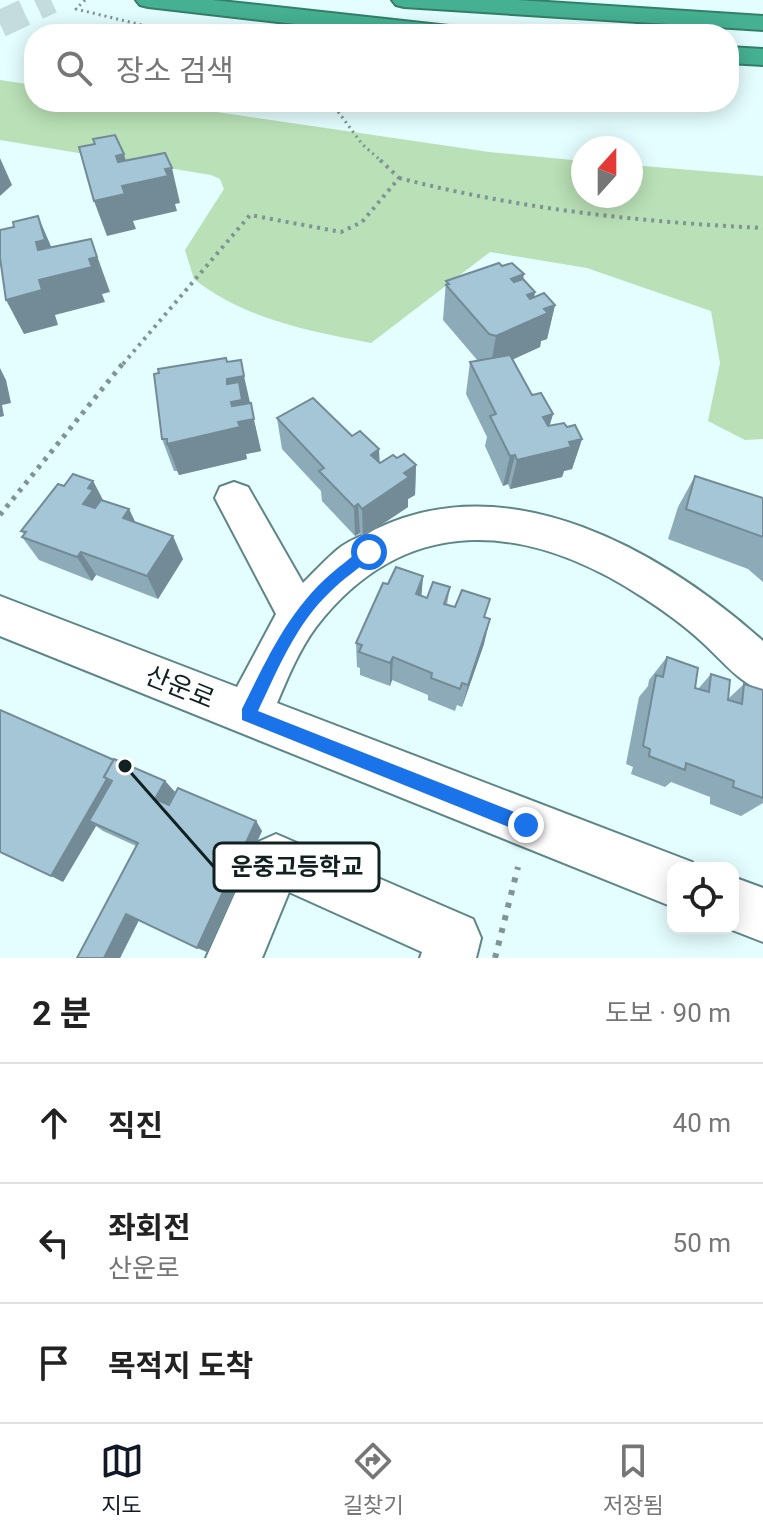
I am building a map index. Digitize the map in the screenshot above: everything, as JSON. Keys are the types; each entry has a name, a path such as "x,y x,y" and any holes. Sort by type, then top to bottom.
{"highway":[{"path":"148,0 360,24"},
{"path":"404,0 763,23"}],"street":[{"path":"234,498 291,601 302,612"},
{"path":"248,714 287,635 302,612 346,568 399,537 423,529 453,525 515,525 572,539 637,568 707,616 763,670"},
{"name":"산운로","path":"0,616 667,879"},
{"path":"234,958 276,860 454,938 448,958"},
{"path":"739,906 763,915"}],"path":[{"path":"85,0 76,9 138,24"},
{"path":"338,112 362,144 399,178 467,197 628,221 763,228"},
{"path":"0,515 185,288 250,215 341,232 362,222 399,178"},
{"path":"495,958 518,867"}],"green space":[{"path":"0,80 24,84 24,112 216,112 489,152 571,160 571,208 643,208 643,166 763,176 763,439 745,440 708,421 720,363 711,311 587,268 490,252 371,343 278,322 234,304 194,279 185,250 224,189 220,179 0,140"}],"building":[{"path":"115,135 124,154 116,156 118,162 165,153 172,168 165,169 168,176 122,186 125,194 94,201 79,147 95,144 93,139"},
{"path":"38,216 45,240 36,242 38,250 91,239 97,257 89,259 92,267 39,280 42,290 6,300 0,230 14,227 13,222"},
{"path":"499,263 502,266 512,263 524,274 511,279 514,282 523,279 535,292 527,295 530,299 544,293 555,305 544,309 548,313 496,336 489,334 446,285 449,284 446,281"},
{"path":"510,355 532,395 541,393 553,414 543,417 548,426 564,423 567,427 575,425 582,439 569,442 571,447 517,460 515,455 510,456 490,416 496,414 470,362"},
{"path":"226,358 227,362 241,360 244,376 227,379 227,384 239,382 242,400 231,402 232,406 251,403 254,419 238,422 240,427 167,444 167,439 162,439 154,374 159,373 158,369"},
{"path":"313,398 352,436 360,431 379,449 371,455 380,463 393,455 397,458 404,454 416,465 404,473 409,477 362,509 358,504 354,507 319,471 324,468 277,418"},
{"path":"73,474 93,481 88,488 93,490 83,504 95,508 101,500 129,509 123,518 173,536 147,576 81,552 77,557 22,537 26,532 21,531 58,484 64,486"},
{"path":"695,476 763,498 763,537 686,509"},
{"path":"396,567 423,576 416,594 427,598 433,582 450,587 444,604 455,607 462,590 490,599 484,617 490,619 468,685 462,683 460,689 431,678 432,673 393,657 390,663 359,652 362,645 356,643 383,583 388,584"},
{"path":"667,657 698,668 695,688 709,692 711,674 730,680 728,700 742,704 744,684 763,690 763,798 733,787 734,781 686,763 685,770 649,756 650,749 643,746 656,675 663,677"},
{"path":"0,710 114,760 104,777 107,779 51,876 0,852"},
{"path":"114,759 165,781 155,799 169,805 178,788 256,821 197,948 126,914 104,958 77,958 138,843 89,821 112,781 104,777"}],"tunnel":[{"path":"0,24 51,0"}],"place":[{"name":"운중고등학교","path":"125,766"}],"route":[{"path":"369,552 346,568 302,612 287,635 248,714 526,825"}]}
